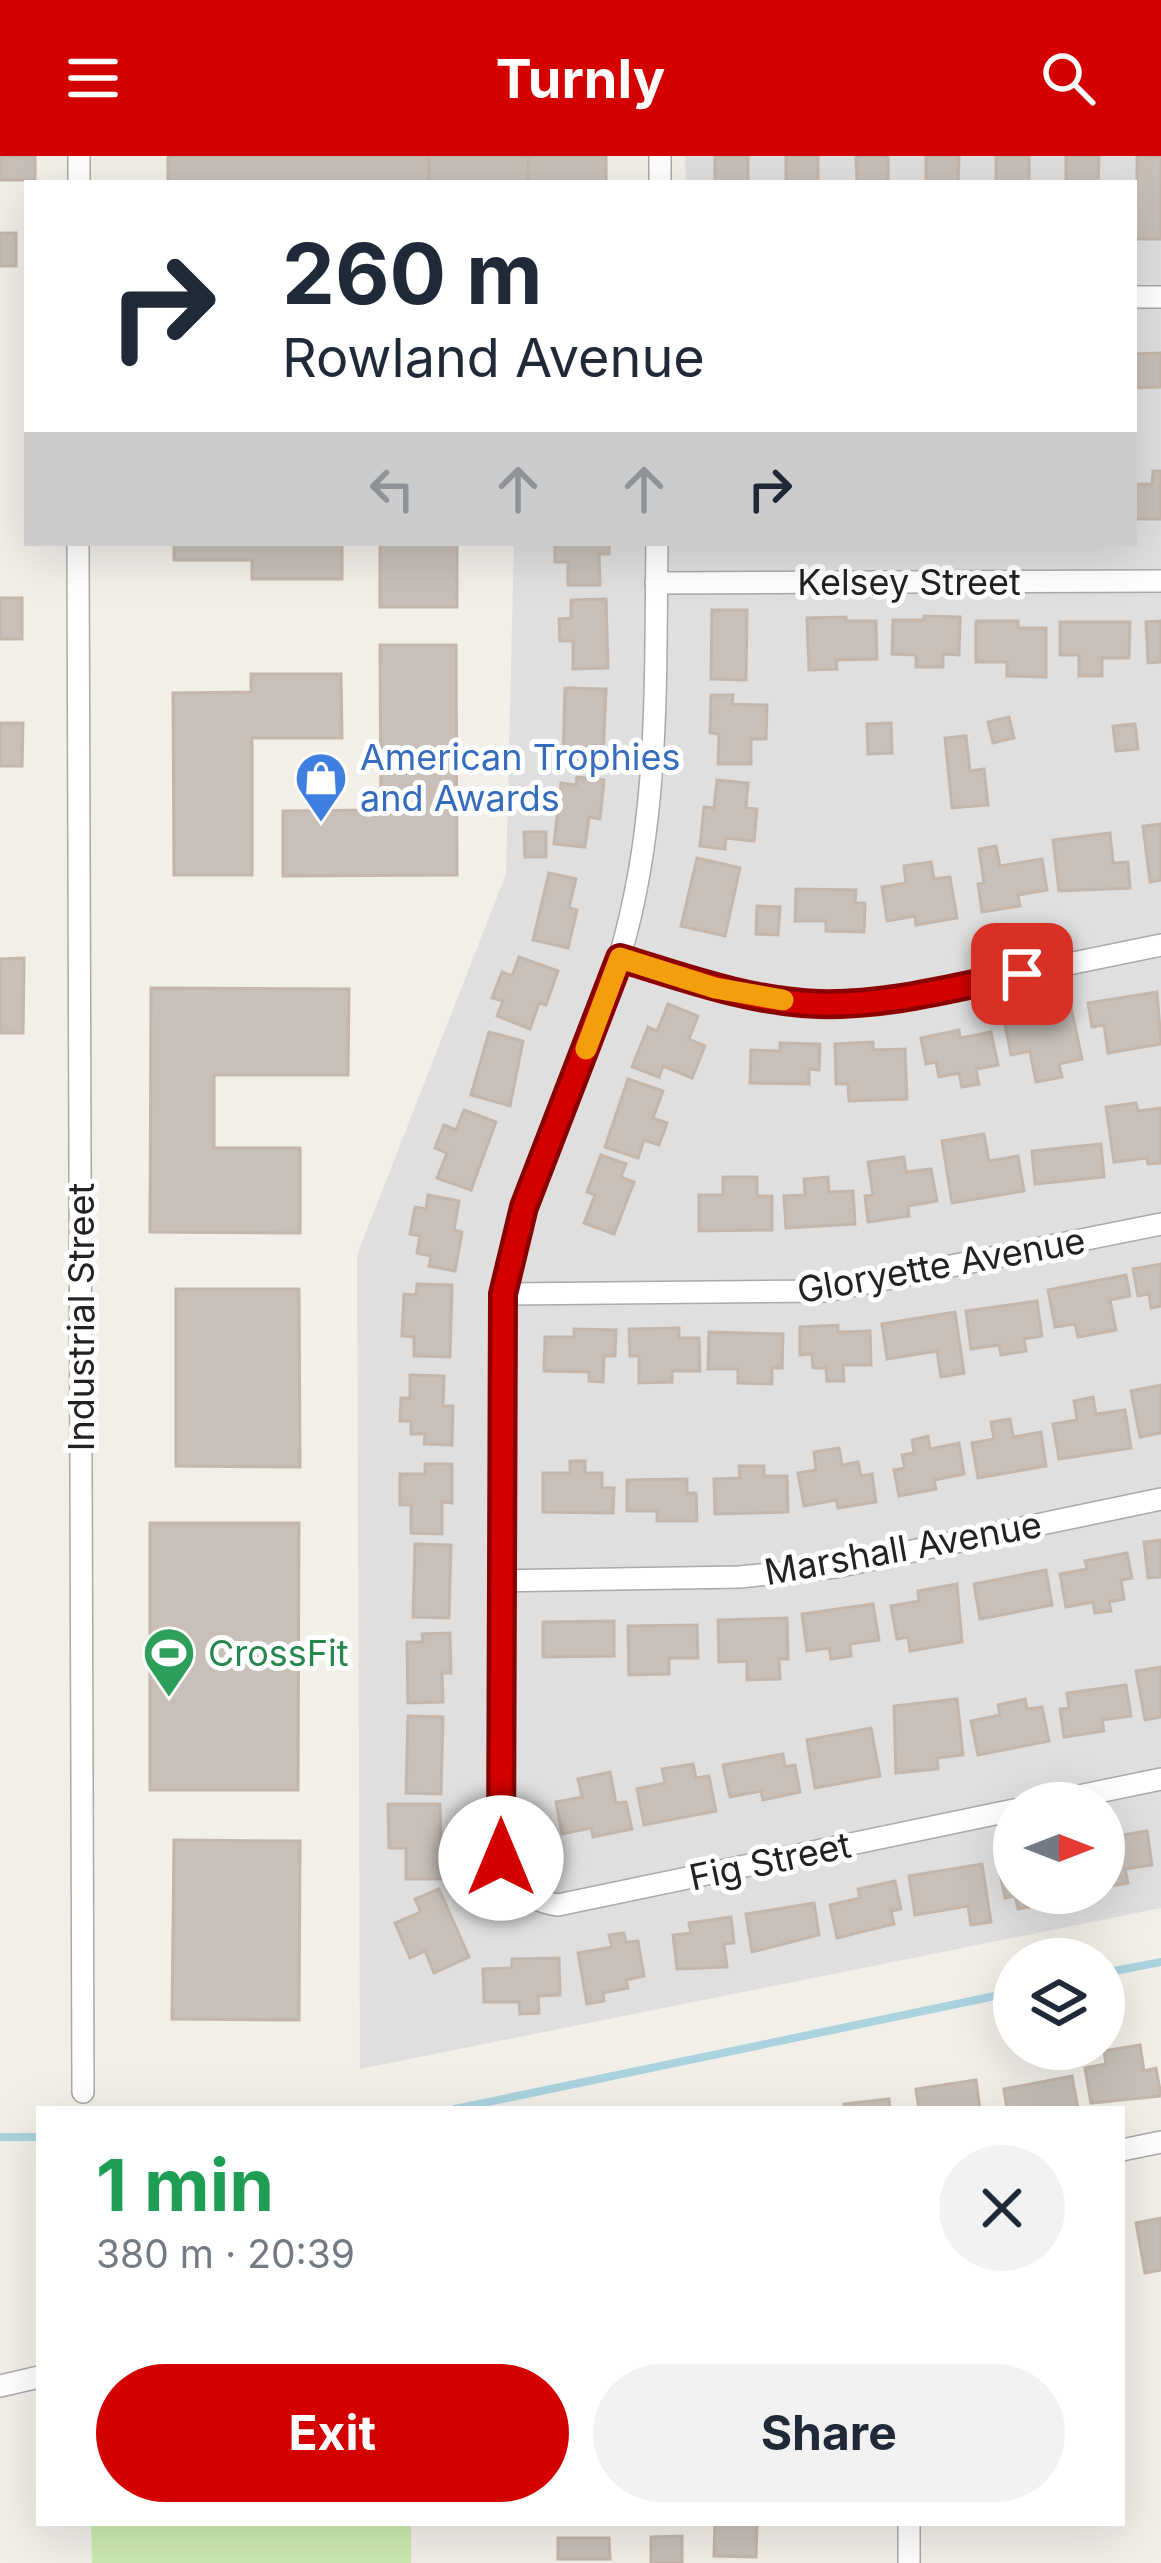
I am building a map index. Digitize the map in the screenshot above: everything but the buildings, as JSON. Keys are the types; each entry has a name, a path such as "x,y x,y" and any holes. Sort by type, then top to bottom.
{"street":[{"name":"Industrial Street","path":"78,546 83,2092"},
{"path":"500,1581 503,1294 524,1207 620,958 640,876 652,794 657,546"},
{"name":"Kelsey Street","path":"656,583 1161,581"},
{"path":"620,958 715,988 818,1004 883,1002 1161,945"},
{"name":"Gloryette Avenue","path":"503,1294 826,1291 1161,1225"},
{"name":"Marshall Avenue","path":"500,1581 740,1576 836,1567 1161,1499"},
{"name":"Fig Street","path":"500,1581 501,1858 507,1875 527,1895 558,1905 993,1814"},
{"path":"1125,1786 1161,1779"},
{"path":"1125,2149 1161,2142"},
{"path":"0,2386 36,2378"},
{"path":"909,2526 909,2563"}],"shaded area":[{"path":"685,156 1161,156 1161,1908 993,1938 993,1942 360,2069 357,1255 506,874 514,546 1137,546 1137,180 686,180"}],"green space":[{"path":"91,2526 411,2526 411,2563 92,2563"}],"waterway":[{"path":"1125,1969 1161,1962"},
{"path":"469,2106 993,1996"},
{"path":"0,2137 36,2137"}],"slow traffic":[{"path":"586,1049 620,958 715,988 783,1000"}],"place":[{"name":"American Trophies and Awards","path":"321,824"},
{"name":"CrossFit","path":"169,1699"}],"route":[{"path":"501,1858 503,1294 524,1207 620,958 715,988 818,1004 883,1002 1022,974"}]}
